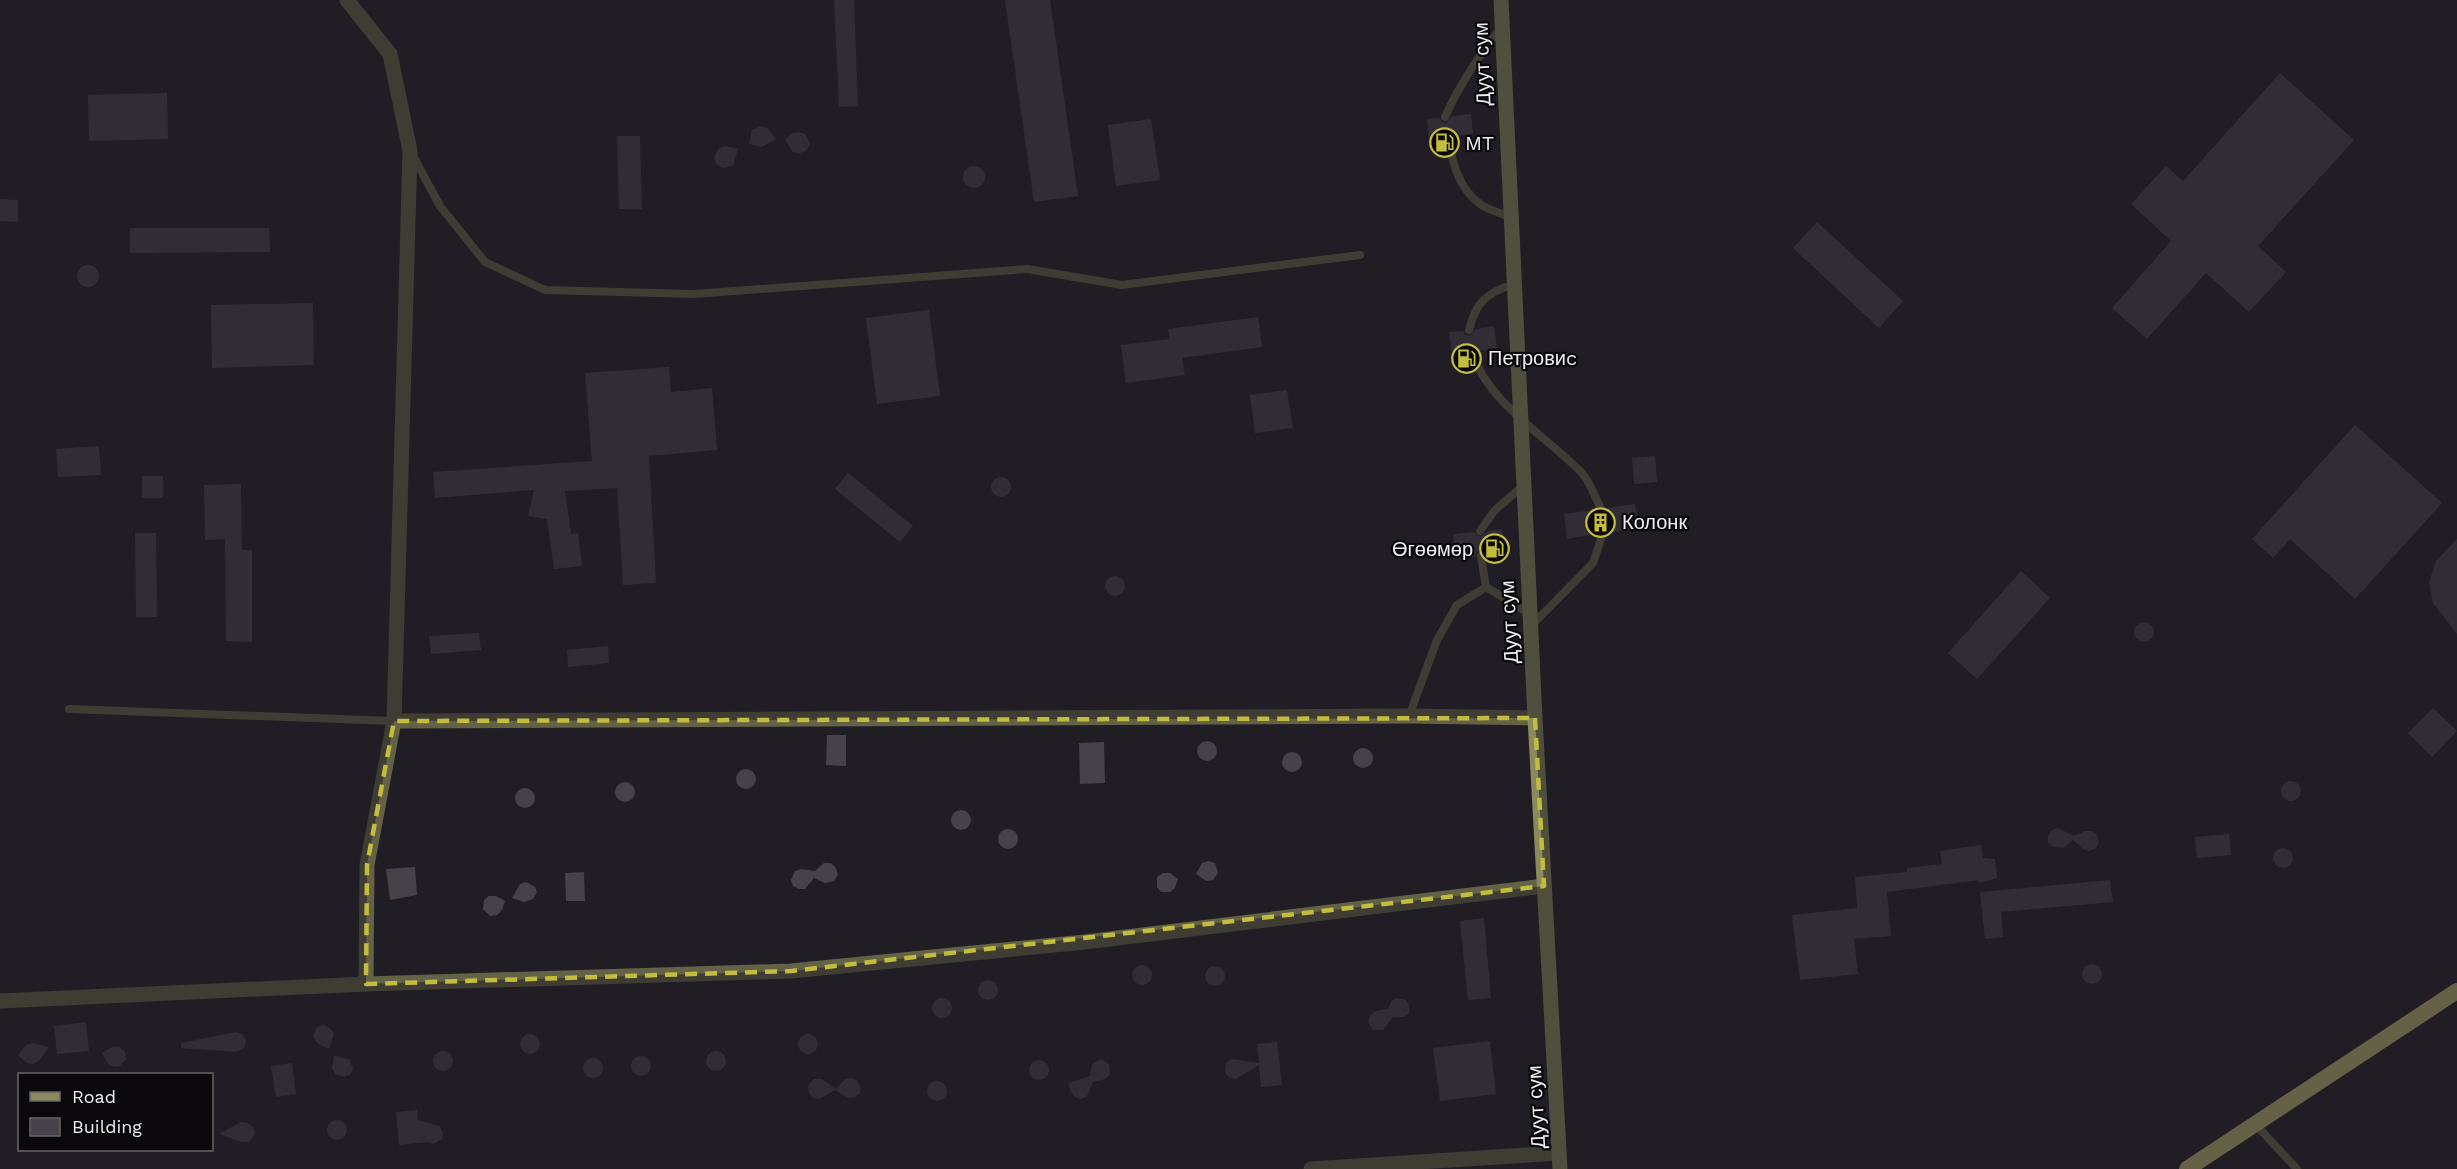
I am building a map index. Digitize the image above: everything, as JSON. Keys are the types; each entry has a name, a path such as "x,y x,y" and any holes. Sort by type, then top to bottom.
{"highway":[{"path":"2187,1169 2457,991"}],"main road":[{"name":"Дуут сум","path":"1501,0 1530,620 1560,1169"}],"street":[{"path":"347,0 390,54 410,151 394,721 367,865 366,984"},
{"path":"394,721 1409,716 1535,718"},
{"path":"0,1000 366,984 791,971 1085,942 1544,886"},
{"path":"1311,1169 1559,1153"}],"lane":[{"path":"1445,117 1457,89 1479,55 1502,27"},
{"path":"1448,137 1454,167 1464,186 1480,204 1510,217"},
{"path":"410,151 440,206 485,262 545,291 694,294 1027,269 1122,285 1360,255"},
{"path":"1469,330 1475,309 1496,290 1514,284"},
{"path":"1472,352 1477,367 1489,384 1520,417 1583,473 1601,509"},
{"path":"1480,531 1495,510 1524,485"},
{"path":"1481,556 1486,587 1530,620 1593,564 1603,533"},
{"path":"1409,716 1437,640 1457,605 1486,587"},
{"path":"69,709 394,721"},
{"path":"2255,1124 2297,1169"}],"highlighted area":[{"path":"1535,718 1544,886 791,971 366,984 367,865 394,721"}],"building":[{"path":"834,0 854,0 858,106 839,107"},
{"path":"1005,0 1050,0 1078,196 1034,202"},
{"path":"2280,73 2354,140 2258,246 2286,272 2249,312 2206,273 2147,339 2112,308 2171,241 2131,204 2166,166 2183,181"},
{"path":"167,93 168,139 89,141 88,95"},
{"path":"1471,114 1473,134 1454,136 1447,131 1443,133 1442,138 1429,140 1427,119 1439,118 1446,123 1452,116"},
{"path":"1151,119 1160,180 1116,186 1108,125"},
{"path":"761,126 767,128 776,139 762,147 749,144 752,130"},
{"path":"792,133 805,134 810,143 807,150 800,153 793,152 785,140"},
{"path":"617,136 640,136 642,209 619,209"},
{"path":"725,146 738,149 733,165 723,168 716,164 714,158 719,148"},
{"path":"974,166 982,169 985,177 982,185 974,188 966,185 963,177 966,169"},
{"path":"0,199 18,200 18,222 0,221"},
{"path":"1817,222 1903,301 1879,328 1793,248"},
{"path":"130,228 269,228 270,252 130,253"},
{"path":"88,265 96,268 99,276 96,284 88,287 80,284 77,276 80,268"},
{"path":"313,303 314,365 212,368 211,305"},
{"path":"929,310 940,396 877,404 866,318"},
{"path":"1258,317 1262,347 1182,358 1185,375 1126,383 1121,345 1170,339 1168,329"},
{"path":"1494,326 1497,349 1478,351 1472,346 1467,348 1466,352 1452,354 1449,332 1463,331 1465,335 1470,336 1476,329"},
{"path":"669,367 671,392 712,388 717,450 649,456 656,583 623,585 617,488 565,491 571,534 578,533 582,566 554,569 547,519 528,516 534,490 435,498 433,472 592,461 585,373"},
{"path":"1287,390 1293,428 1255,433 1250,395"},
{"path":"2355,425 2442,503 2355,599 2290,539 2273,558 2252,539"},
{"path":"99,446 101,475 58,477 56,449"},
{"path":"1655,456 1657,482 1634,484 1632,458"},
{"path":"848,473 913,526 900,542 835,489"},
{"path":"142,476 163,476 163,498 142,498"},
{"path":"1001,477 1008,480 1011,487 1008,494 1001,497 994,494 991,487 994,480"},
{"path":"241,484 242,550 252,550 252,642 226,641 225,539 205,540 204,485"},
{"name":"Колонк","path":"1635,504 1639,529 1609,532 1607,528 1602,527 1596,534 1567,539 1564,514 1594,510 1601,515 1606,513 1607,508"},
{"path":"1502,529 1504,554 1487,555 1481,550 1477,551 1475,557 1455,559 1453,534 1474,532 1480,537 1488,531"},
{"path":"135,533 156,533 157,617 136,617"},
{"path":"2457,539 2457,634 2433,603 2429,582 2436,561"},
{"path":"2021,571 2050,598 1977,679 1948,653"},
{"path":"1115,576 1122,579 1125,586 1122,593 1115,596 1108,593 1105,586 1108,579"},
{"path":"2144,622 2151,625 2154,632 2151,639 2144,642 2137,639 2134,632 2137,625"},
{"path":"479,633 481,650 431,654 429,636"},
{"path":"608,646 609,663 568,667 567,650"},
{"path":"2433,708 2457,731 2432,757 2408,733"},
{"path":"827,735 846,735 846,766 826,765"},
{"path":"1207,741 1214,744 1217,751 1214,758 1207,761 1200,758 1197,751 1200,744"},
{"path":"1104,742 1105,783 1080,784 1079,743"},
{"path":"1363,748 1370,751 1373,758 1370,765 1363,768 1356,765 1353,758 1356,751"},
{"path":"1292,752 1299,755 1302,762 1299,769 1292,772 1285,769 1282,762 1285,755"},
{"path":"746,769 753,772 756,779 753,786 746,789 739,786 736,779 739,772"},
{"path":"2291,781 2298,784 2301,791 2298,798 2291,801 2284,798 2281,791 2284,784"},
{"path":"625,782 632,785 635,792 632,799 625,802 618,799 615,792 618,785"},
{"path":"525,788 532,791 535,798 532,805 525,808 518,805 515,798 518,791"},
{"path":"961,810 968,813 971,820 968,827 961,830 954,827 951,820 954,813"},
{"path":"2058,828 2074,836 2085,831 2092,831 2097,835 2099,842 2096,848 2089,851 2073,840 2063,848 2053,847 2048,842 2048,836 2052,830"},
{"path":"1008,829 1015,832 1018,839 1015,846 1008,849 1001,846 998,839 1001,832"},
{"path":"2229,834 2231,855 2197,858 2195,837"},
{"path":"1981,845 1983,858 1995,859 1997,878 1979,883 1979,880 1887,892 1891,936 1854,939 1858,974 1800,980 1792,915 1857,908 1855,877 1907,872 1907,868 1942,864 1940,851"},
{"path":"2283,848 2290,851 2293,858 2290,865 2283,868 2276,865 2273,858 2276,851"},
{"path":"1208,861 1215,863 1218,873 1213,880 1206,881 1196,874 1202,863"},
{"path":"824,863 831,863 836,868 838,875 834,881 825,883 814,878 805,889 793,886 791,880 795,871 801,869 815,871"},
{"path":"415,867 417,895 390,900 386,869"},
{"path":"584,872 585,901 566,901 565,873"},
{"path":"1163,873 1170,873 1178,879 1175,888 1170,892 1161,892 1157,887 1157,877"},
{"path":"2110,880 2113,902 2001,912 2003,937 1985,939 1980,892"},
{"path":"526,882 535,887 537,892 533,899 524,902 512,898 520,884"},
{"path":"489,896 496,896 505,901 502,910 497,915 490,916 483,909 484,900"},
{"path":"1484,918 1491,998 1468,1000 1460,921"},
{"path":"2092,964 2099,967 2102,974 2099,981 2092,984 2085,981 2082,974 2085,967"},
{"path":"1142,965 1149,968 1152,975 1149,982 1142,985 1135,982 1132,975 1135,968"},
{"path":"1215,966 1222,969 1225,976 1222,983 1215,986 1208,983 1205,976 1208,969"},
{"path":"988,980 995,983 998,990 995,997 988,1000 981,997 978,990 981,983"},
{"path":"942,998 949,1001 952,1008 949,1015 942,1018 935,1015 932,1008 935,1001"},
{"path":"1396,998 1406,1000 1409,1013 1404,1017 1393,1017 1383,1030 1373,1030 1368,1022 1370,1015 1376,1011 1388,1009"},
{"path":"86,1022 89,1051 57,1054 54,1026"},
{"path":"324,1025 334,1034 329,1049 318,1044 313,1036 317,1027"},
{"path":"236,1032 242,1034 246,1040 245,1047 237,1052 181,1048 181,1043"},
{"path":"530,1034 537,1037 540,1044 537,1051 530,1054 523,1051 520,1044 523,1037"},
{"path":"808,1034 815,1037 818,1044 815,1051 808,1054 801,1051 798,1044 801,1037"},
{"path":"1490,1041 1496,1094 1440,1101 1433,1048"},
{"path":"1277,1042 1282,1085 1261,1087 1259,1065 1236,1079 1225,1073 1226,1063 1231,1059 1259,1063 1257,1044"},
{"path":"32,1043 49,1047 39,1061 33,1064 27,1063 18,1055 26,1045"},
{"path":"112,1047 119,1047 125,1052 126,1059 120,1066 114,1067 108,1064 102,1053"},
{"path":"443,1051 450,1054 453,1061 450,1068 443,1071 436,1068 433,1061 436,1054"},
{"path":"716,1051 723,1054 726,1061 723,1068 716,1071 709,1068 706,1061 709,1054"},
{"path":"334,1056 349,1059 353,1069 350,1075 344,1077 335,1074 332,1068"},
{"path":"641,1056 648,1059 651,1066 648,1073 641,1076 634,1073 631,1066 634,1059"},
{"path":"593,1058 600,1061 603,1068 600,1075 593,1078 586,1075 583,1068 586,1061"},
{"path":"1101,1059 1109,1064 1110,1074 1105,1079 1093,1082 1087,1096 1081,1099 1075,1097 1068,1083 1090,1076 1092,1064"},
{"path":"1039,1060 1046,1063 1049,1070 1046,1077 1039,1080 1032,1077 1029,1070 1032,1063"},
{"path":"292,1063 296,1094 276,1097 271,1066"},
{"path":"850,1078 857,1080 860,1086 860,1093 855,1097 848,1098 835,1090 819,1099 813,1098 809,1093 808,1086 814,1079 822,1079 836,1089 844,1080"},
{"path":"937,1081 944,1084 947,1091 944,1098 937,1101 930,1098 927,1091 930,1084"},
{"path":"417,1110 418,1120 439,1126 443,1132 442,1139 434,1144 427,1142 399,1145 396,1112"},
{"path":"337,1120 344,1123 347,1130 344,1137 337,1140 330,1137 327,1130 330,1123"},
{"path":"241,1122 253,1127 255,1134 249,1142 242,1142 219,1134"}],"place":[{"name":"MT","path":"1444,143"},
{"name":"Петровиc","path":"1467,358"},
{"name":"Колонк","path":"1601,522"},
{"name":"Өгөөмөр","path":"1494,549"}]}
